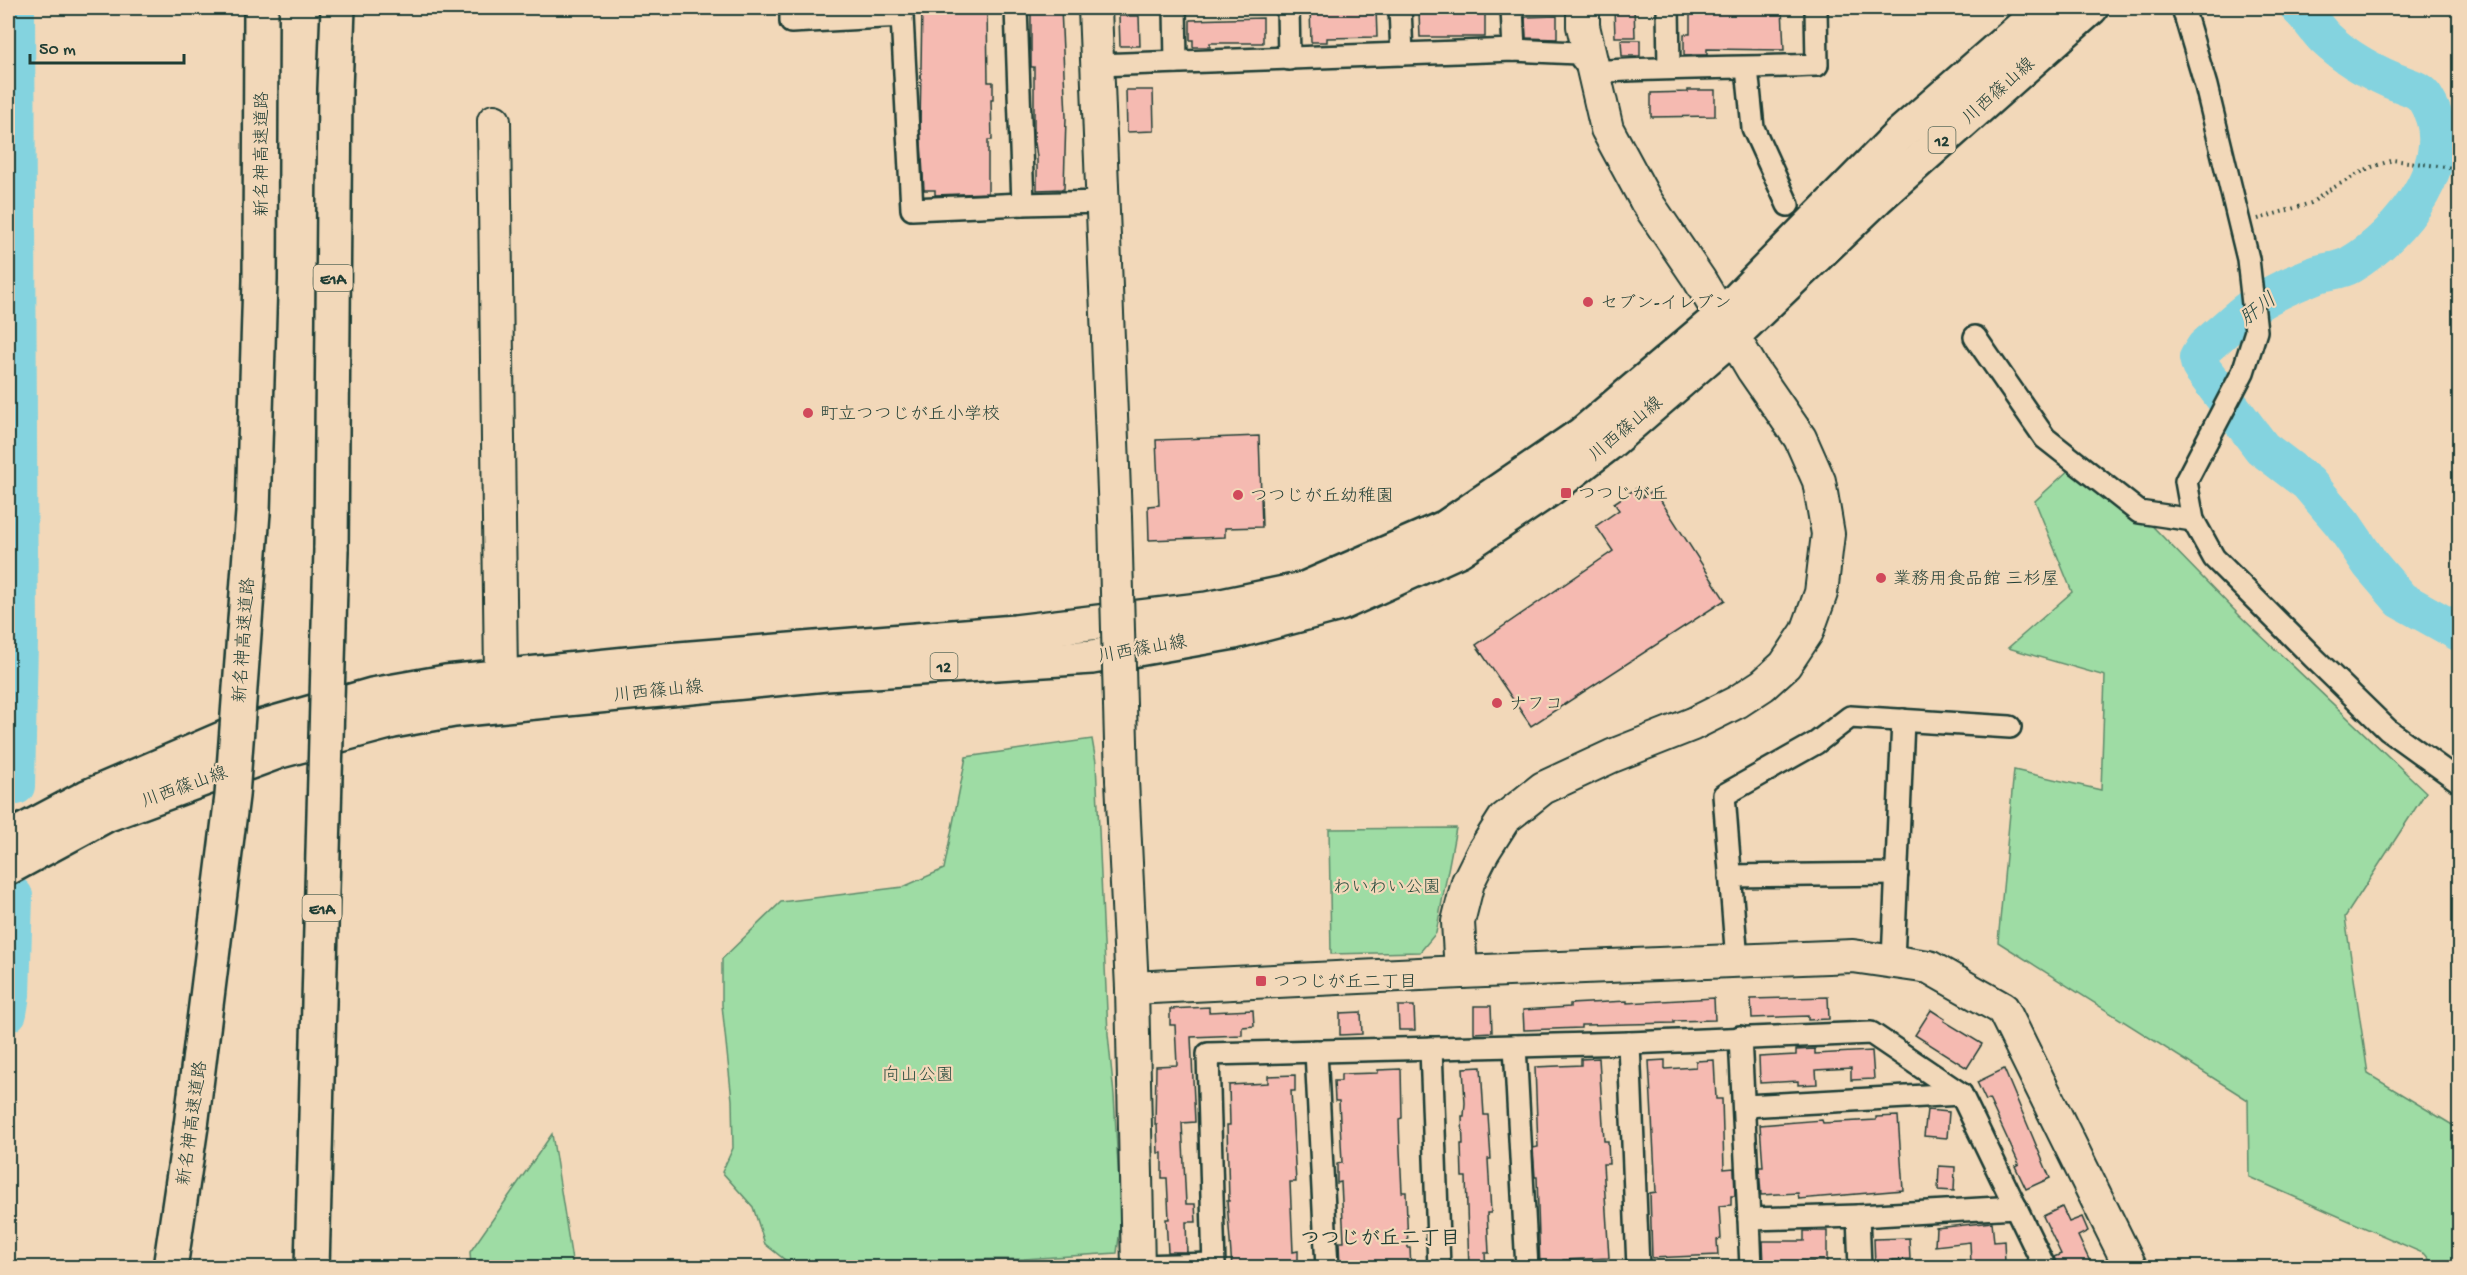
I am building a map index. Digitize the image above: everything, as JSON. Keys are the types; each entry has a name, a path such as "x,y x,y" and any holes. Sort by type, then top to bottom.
{"main road":[{"name":"新名神高速道路","path":"170,1268 191,1126 232,796 253,512 260,280 261,8"},
{"name":"E1A","path":"312,1268 331,549 335,89 338,8"},
{"name":"川西篠山線","path":"8,868 106,815 280,751 393,721 454,710 814,675 1092,657 1234,632 1340,604 1459,550 1550,489 1607,445 1789,265 1898,136 2044,8"},
{"name":"川西篠山線","path":"1789,265 1877,198 2091,8"},
{"name":"川西篠山線","path":"8,839 87,797 229,736 372,695 446,682 667,660 1015,632 1207,609 1304,589 1446,527 1582,434 1727,326"}],"street":[{"path":"791,8 791,22 902,12 912,209 1102,202"},
{"path":"1016,8 1023,204"},
{"path":"1095,8 1122,780 1132,988 1138,1267 1214,1265 1208,1054 1629,1043 1871,1033 1961,1094 2045,1268"},
{"path":"1175,8 1176,62"},
{"path":"1288,8 1289,59"},
{"path":"1400,8 1402,54"},
{"path":"1512,8 1514,50"},
{"path":"1461,972 1458,922 1468,882 1483,852 1504,819 1544,788 1737,702 1763,685 1785,665 1807,632 1821,593 1828,534 1819,481 1800,438 1646,201 1607,129 1592,72 1583,26 1583,8"},
{"path":"1668,8 1669,67"},
{"path":"1592,72 1669,67 1747,68 1817,64 1816,8"},
{"path":"2183,8 2206,86 2248,259 2256,331 2243,372 2186,481 2193,520 2214,558 2314,658 2388,730 2460,782"},
{"path":"1098,65 1514,50 1577,53 1592,72"},
{"path":"1747,68 1753,128 1788,205"},
{"path":"494,121 501,677"},
{"path":"1975,337 2045,438 2139,512 2193,520"},
{"path":"1737,961 1724,795 1816,743 1850,717 2010,727"},
{"path":"1893,960 1903,720"},
{"path":"1730,876 1897,874"},
{"path":"1132,988 1853,956 1929,967 2003,1009 2131,1268"},
{"path":"1740,1037 1751,1268"},
{"path":"1629,1043 1638,1268"},
{"path":"1515,1046 1527,1268"},
{"path":"1431,1048 1439,1268"},
{"path":"1316,1051 1327,1268"},
{"path":"1745,1106 1961,1094"},
{"path":"1749,1219 1858,1216 2016,1207"},
{"path":"1858,1216 1860,1268"}],"path":[{"path":"2240,224 2312,203 2329,190 2369,168 2394,160 2460,169"}],"green space":[{"path":"2084,456 2240,616 2426,792 2345,917 2368,1074 2459,1129 2459,1267 2435,1267 2425,1254 2249,1177 2248,1100 1998,942 2014,770 2101,790 2105,676 2008,648 2072,592 2035,501"},
{"name":"向山公園","path":"1092,739 1096,762 1108,1034 1121,1220 1117,1253 1024,1259 927,1260 903,1268 794,1267 765,1244 753,1207 722,1172 733,1148 732,1100 722,1005 722,959 781,902 903,887 944,869 966,757"},
{"name":"わいわい公園","path":"1456,828 1436,933 1420,952 1331,954 1329,829"},
{"path":"552,1134 573,1267 471,1267 470,1252"}],"building":[{"path":"922,8 987,8 988,82 993,82 992,140 988,140 988,193 935,195 935,190 924,190 920,126"},
{"path":"1031,8 1061,8 1066,117 1064,189 1037,190 1037,157 1034,143 1034,67 1031,67"},
{"path":"1310,8 1376,8 1377,37 1327,38 1327,42 1311,42"},
{"path":"1423,8 1485,10 1485,37 1420,37 1419,13 1423,13"},
{"path":"1614,8 1634,8 1635,37 1615,37"},
{"path":"1690,8 1782,8 1784,50 1707,49 1707,55 1684,55 1684,34 1690,34"},
{"path":"1119,16 1139,16 1140,46 1120,46"},
{"path":"1557,16 1557,39 1526,38 1525,17"},
{"path":"1263,18 1263,43 1210,43 1210,47 1193,47 1193,40 1190,40 1190,20"},
{"path":"1621,40 1640,40 1640,56 1622,56"},
{"path":"1126,90 1153,90 1154,131 1127,132"},
{"path":"1688,90 1715,90 1715,116 1651,117 1651,93 1688,92"},
{"path":"1259,436 1262,527 1225,528 1225,537 1149,540 1148,506 1159,505 1156,440"},
{"path":"1637,488 1643,497 1654,490 1725,600 1531,726 1476,645 1613,551 1596,526 1619,510 1614,503"},
{"path":"1828,997 1829,1019 1808,1020 1808,1016 1752,1018 1751,999"},
{"path":"1714,998 1715,1020 1581,1025 1581,1028 1524,1030 1523,1010 1570,1007 1570,1004"},
{"path":"1398,1006 1414,1006 1415,1030 1399,1030"},
{"path":"1474,1006 1491,1006 1492,1032 1474,1033"},
{"path":"1209,1007 1209,1012 1253,1010 1254,1026 1242,1027 1242,1035 1191,1037 1195,1122 1182,1123 1186,1204 1195,1204 1196,1222 1186,1222 1187,1252 1168,1252 1167,1178 1162,1178 1162,1153 1158,1153 1157,1125 1155,1125 1156,1066 1177,1065 1175,1025 1170,1025 1170,1009"},
{"path":"1931,1010 1945,1019 1944,1021 1982,1044 1967,1068 1915,1035"},
{"path":"1361,1012 1362,1034 1340,1035 1340,1013"},
{"path":"1815,1049 1815,1054 1872,1051 1874,1079 1851,1080 1851,1068 1816,1070 1817,1084 1798,1085 1798,1081 1760,1083 1759,1057 1796,1055 1796,1050"},
{"path":"1599,1058 1604,1141 1608,1141 1609,1164 1603,1164 1609,1258 1563,1260 1563,1266 1540,1267 1537,1177 1535,1177 1533,1148 1538,1147 1535,1067 1581,1065 1581,1059"},
{"path":"1665,1060 1665,1069 1696,1067 1696,1061 1714,1060 1716,1099 1722,1099 1724,1169 1734,1168 1735,1196 1731,1196 1731,1205 1719,1206 1721,1239 1717,1240 1718,1255 1652,1258 1650,1193 1656,1192 1649,1061"},
{"path":"1481,1067 1484,1115 1488,1115 1491,1159 1488,1159 1491,1213 1487,1213 1489,1253 1485,1253 1486,1268 1469,1268 1466,1177 1462,1177 1461,1144 1463,1144 1462,1116 1464,1116 1465,1103 1463,1068"},
{"path":"1401,1069 1402,1118 1399,1119 1402,1192 1406,1192 1411,1268 1340,1268 1339,1242 1344,1242 1341,1182 1337,1183 1337,1164 1342,1163 1339,1101 1335,1101 1334,1081 1341,1081 1341,1074 1378,1073 1378,1070"},
{"path":"2004,1069 2050,1178 2026,1189 2015,1166 2019,1164 1989,1099 1986,1101 1977,1082"},
{"path":"1295,1075 1295,1091 1291,1091 1296,1182 1290,1182 1293,1252 1298,1251 1298,1268 1232,1268 1227,1201 1229,1201 1227,1125 1230,1125 1229,1085 1268,1083 1268,1076"},
{"path":"1927,1110 1949,1112 1947,1138 1924,1136"},
{"path":"1898,1116 1903,1190 1799,1199 1798,1193 1761,1195 1759,1167 1763,1167 1760,1125 1822,1120 1823,1123 1876,1120 1876,1117"},
{"path":"1939,1166 1955,1167 1954,1191 1938,1190"},
{"path":"2062,1207 2069,1222 2082,1217 2088,1231 2078,1236 2093,1268 2058,1268 2054,1257 2061,1254 2043,1216"},
{"path":"1992,1222 1994,1242 2004,1241 2005,1263 1971,1265 1970,1242 1935,1246 1936,1228"},
{"path":"1804,1231 1827,1231 1827,1261 1783,1261 1783,1266 1764,1266 1763,1241 1804,1241"},
{"path":"1909,1238 1910,1259 1893,1260 1893,1264 1875,1265 1874,1239"}],"waterway":[{"path":"16,8 19,641 16,786"},
{"name":"肝川","path":"2299,8 2326,39 2348,57 2423,96 2435,123 2437,147 2431,170 2421,194 2406,216 2369,252 2346,267 2315,275 2260,301 2205,347 2198,358 2200,366 2262,448 2308,483 2343,524 2371,565 2401,600 2460,633"},
{"path":"8,1013 11,995 14,896"}],"place":[{"name":"セブン-イレブン","path":"1588,302"},
{"name":"町立つつじが丘小学校","path":"808,413"},
{"name":"つつじが丘","path":"1566,493"},
{"name":"つつじが丘幼稚園","path":"1238,495"},
{"name":"業務用食品館 三杉屋","path":"1881,578"},
{"name":"ナフコ","path":"1497,703"},
{"name":"つつじが丘二丁目","path":"1261,981"}],"district":[{"name":"つつじが丘二丁目","path":"1380,1237"}]}
